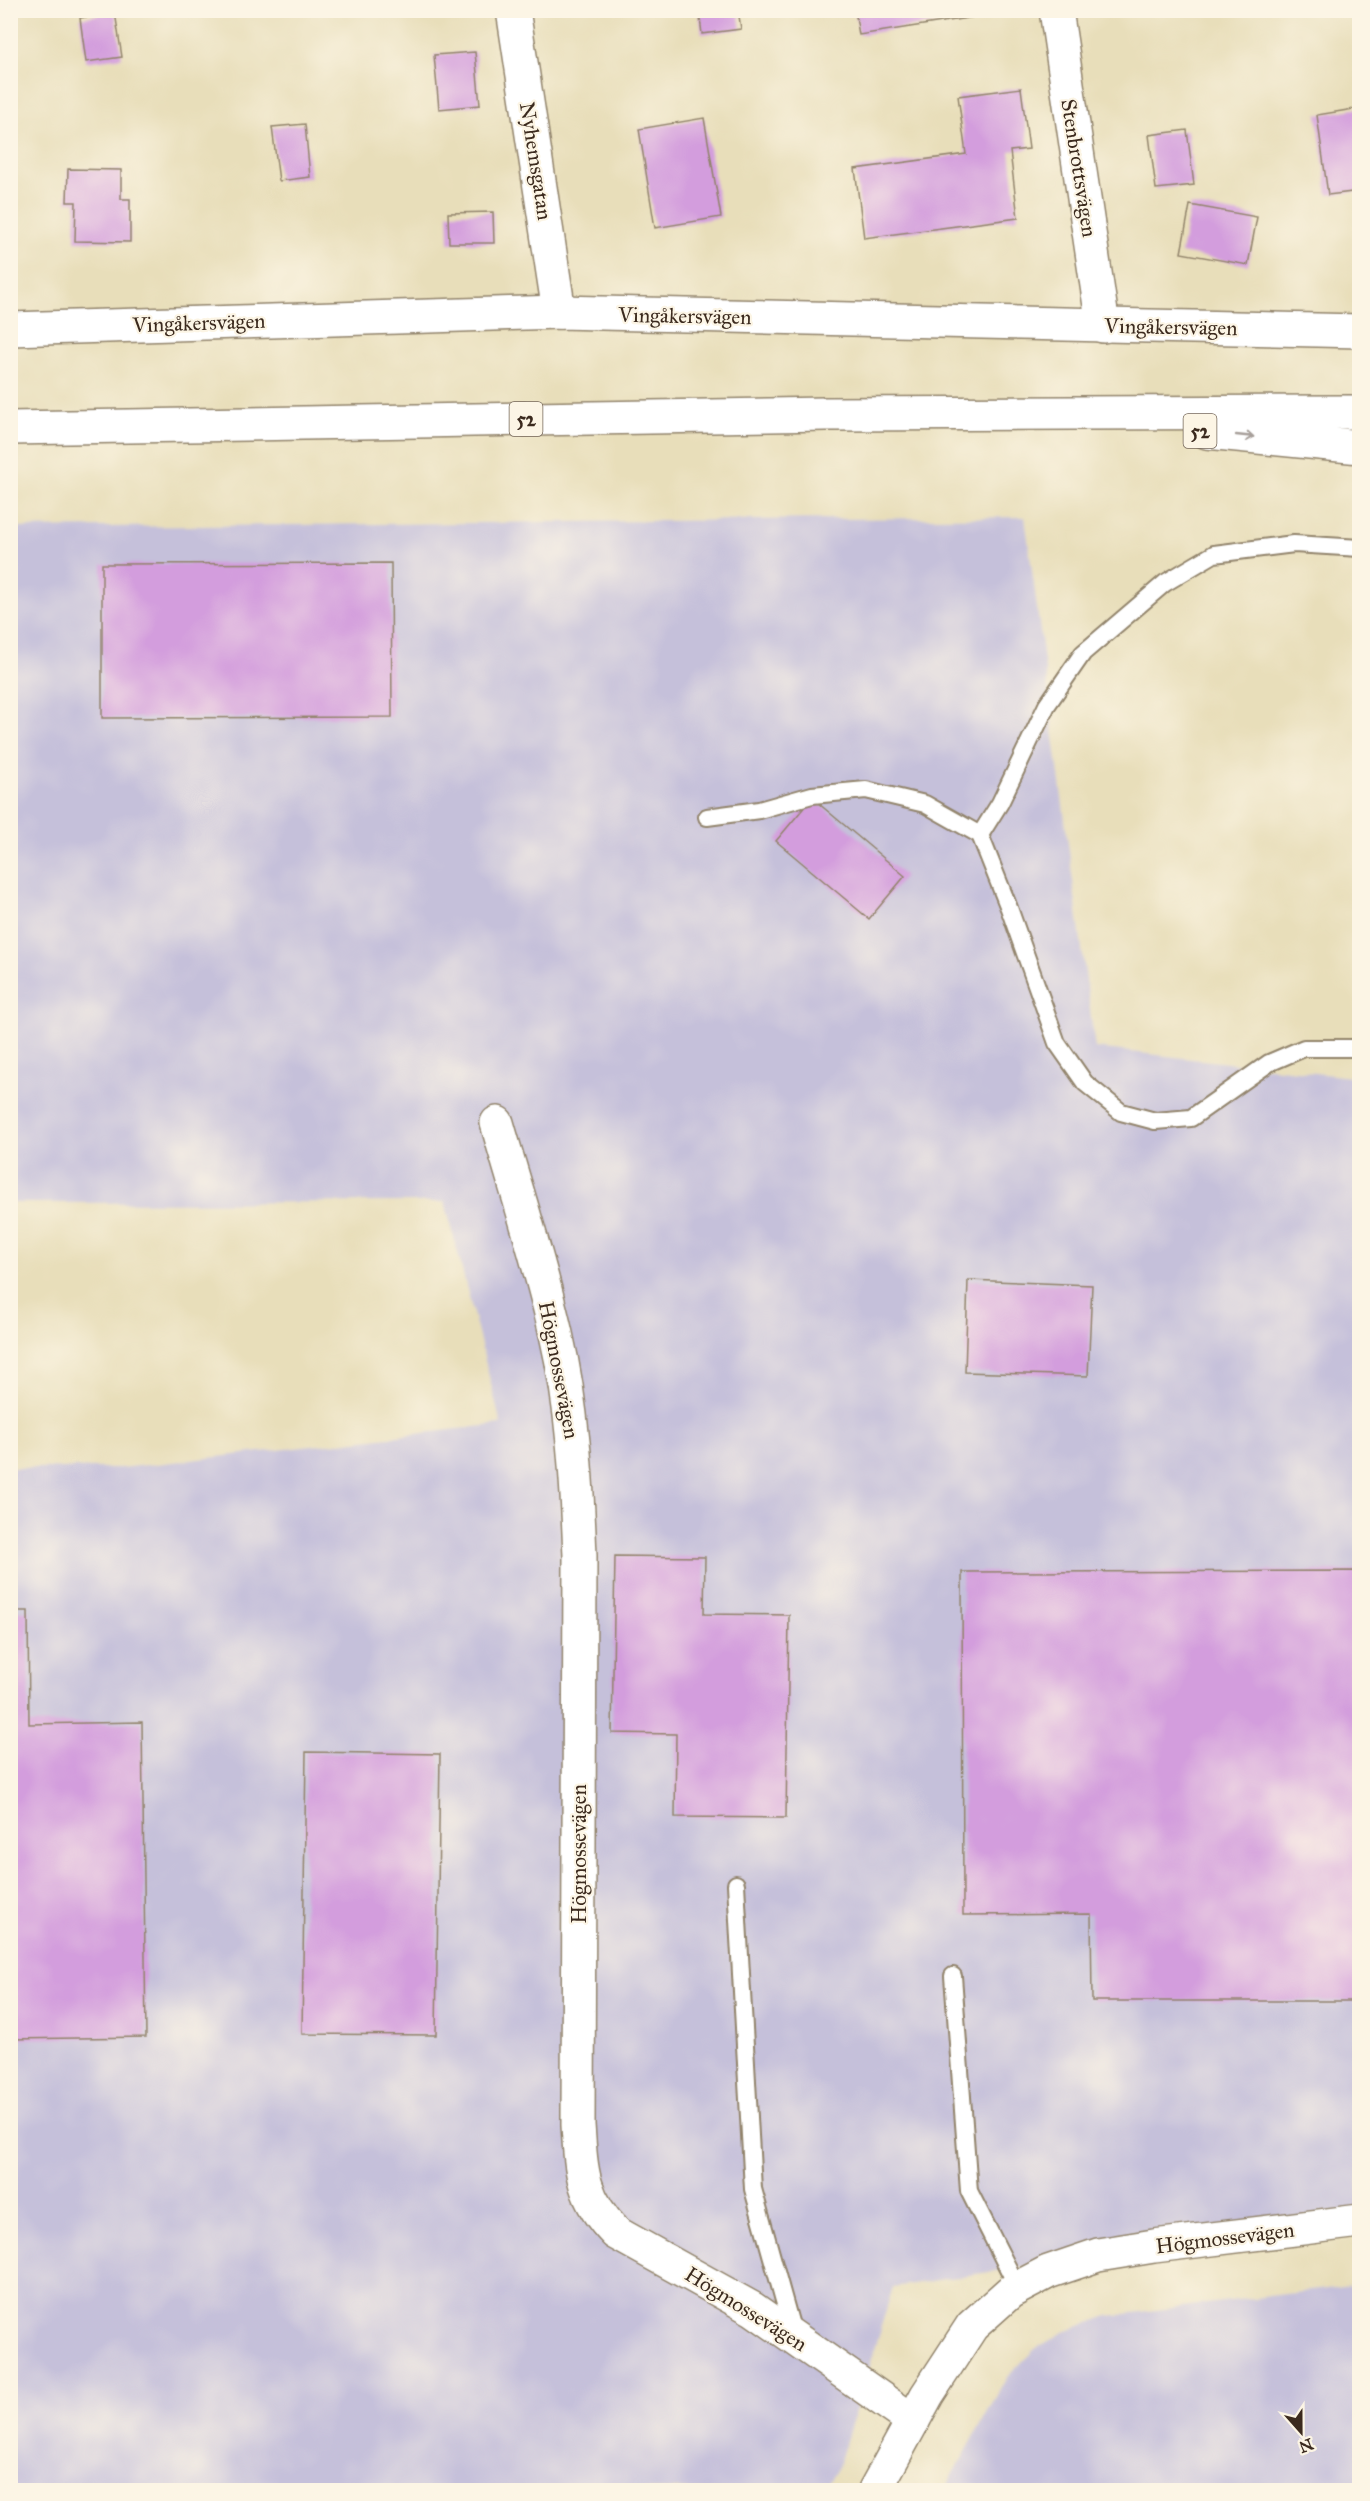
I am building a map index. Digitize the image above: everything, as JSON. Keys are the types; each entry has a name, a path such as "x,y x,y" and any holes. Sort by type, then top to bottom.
{"street":[{"name":"Nyhemsgatan","path":"513,10 559,312"},
{"name":"Stenbrottsvägen","path":"1056,10 1103,326"},
{"name":"Vingåkersvägen","path":"10,328 559,312 1359,331"},
{"name":"52","path":"10,429 814,415 1359,412"},
{"name":"52","path":"1041,415 1359,447"},
{"name":"Högmossevägen","path":"497,1123 556,1334 570,1418 577,1480 580,1556 578,2125 581,2168 585,2185 602,2219 616,2233 753,2309 913,2421"},
{"name":"Högmossevägen","path":"875,2490 913,2421 972,2326 1010,2292 1048,2272 1098,2255 1359,2221"}],"lane":[{"path":"980,835 1000,803 1047,705 1083,652 1165,583 1215,555 1294,544 1359,548"},
{"path":"707,817 759,810 812,795 866,790 925,804 980,835 1009,908 1057,1043 1085,1083 1121,1112 1155,1121 1191,1118 1269,1063 1304,1048 1359,1048"},
{"path":"736,1884 753,2189 794,2337"},
{"path":"953,1976 969,2191 1018,2288"}],"shaded area":[{"path":"1025,517 1095,1048 1359,1078 1359,2214 893,2287 838,2467 824,2490 11,2490 11,1468 122,1468 501,1424 445,1202 11,1203 10,528"},
{"path":"1359,2285 1359,2490 945,2490 1007,2377 1035,2349 1064,2332 1108,2316"}],"building":[{"path":"699,10 738,10 741,29 702,34"},
{"path":"855,10 987,10 987,15 859,35"},
{"path":"115,12 122,57 86,62 80,18"},
{"path":"475,52 480,105 439,109 434,55"},
{"path":"1021,88 1029,149 1010,151 1018,218 864,238 855,169 966,154 958,96"},
{"path":"1360,108 1360,191 1328,195 1317,115"},
{"path":"704,118 721,217 655,228 639,129"},
{"path":"305,124 310,177 279,181 272,127"},
{"path":"1187,130 1194,185 1156,189 1149,135"},
{"path":"68,169 121,170 121,199 130,199 130,242 75,241 76,202 67,202"},
{"path":"1190,205 1257,217 1248,265 1181,253"},
{"path":"493,212 494,243 449,243 448,213"},
{"path":"391,563 392,717 102,718 102,564"},
{"path":"812,798 905,876 869,919 776,841"},
{"path":"968,1280 1092,1285 1088,1376 965,1372"},
{"path":"615,1556 705,1557 704,1614 789,1615 786,1818 675,1817 676,1734 612,1733"},
{"path":"1360,1571 1360,2001 1092,2001 1091,1914 963,1915 962,1572"},
{"path":"10,1611 28,1611 29,1724 142,1722 146,2037 10,2039"},
{"path":"306,1752 440,1754 436,2035 302,2034"}]}
